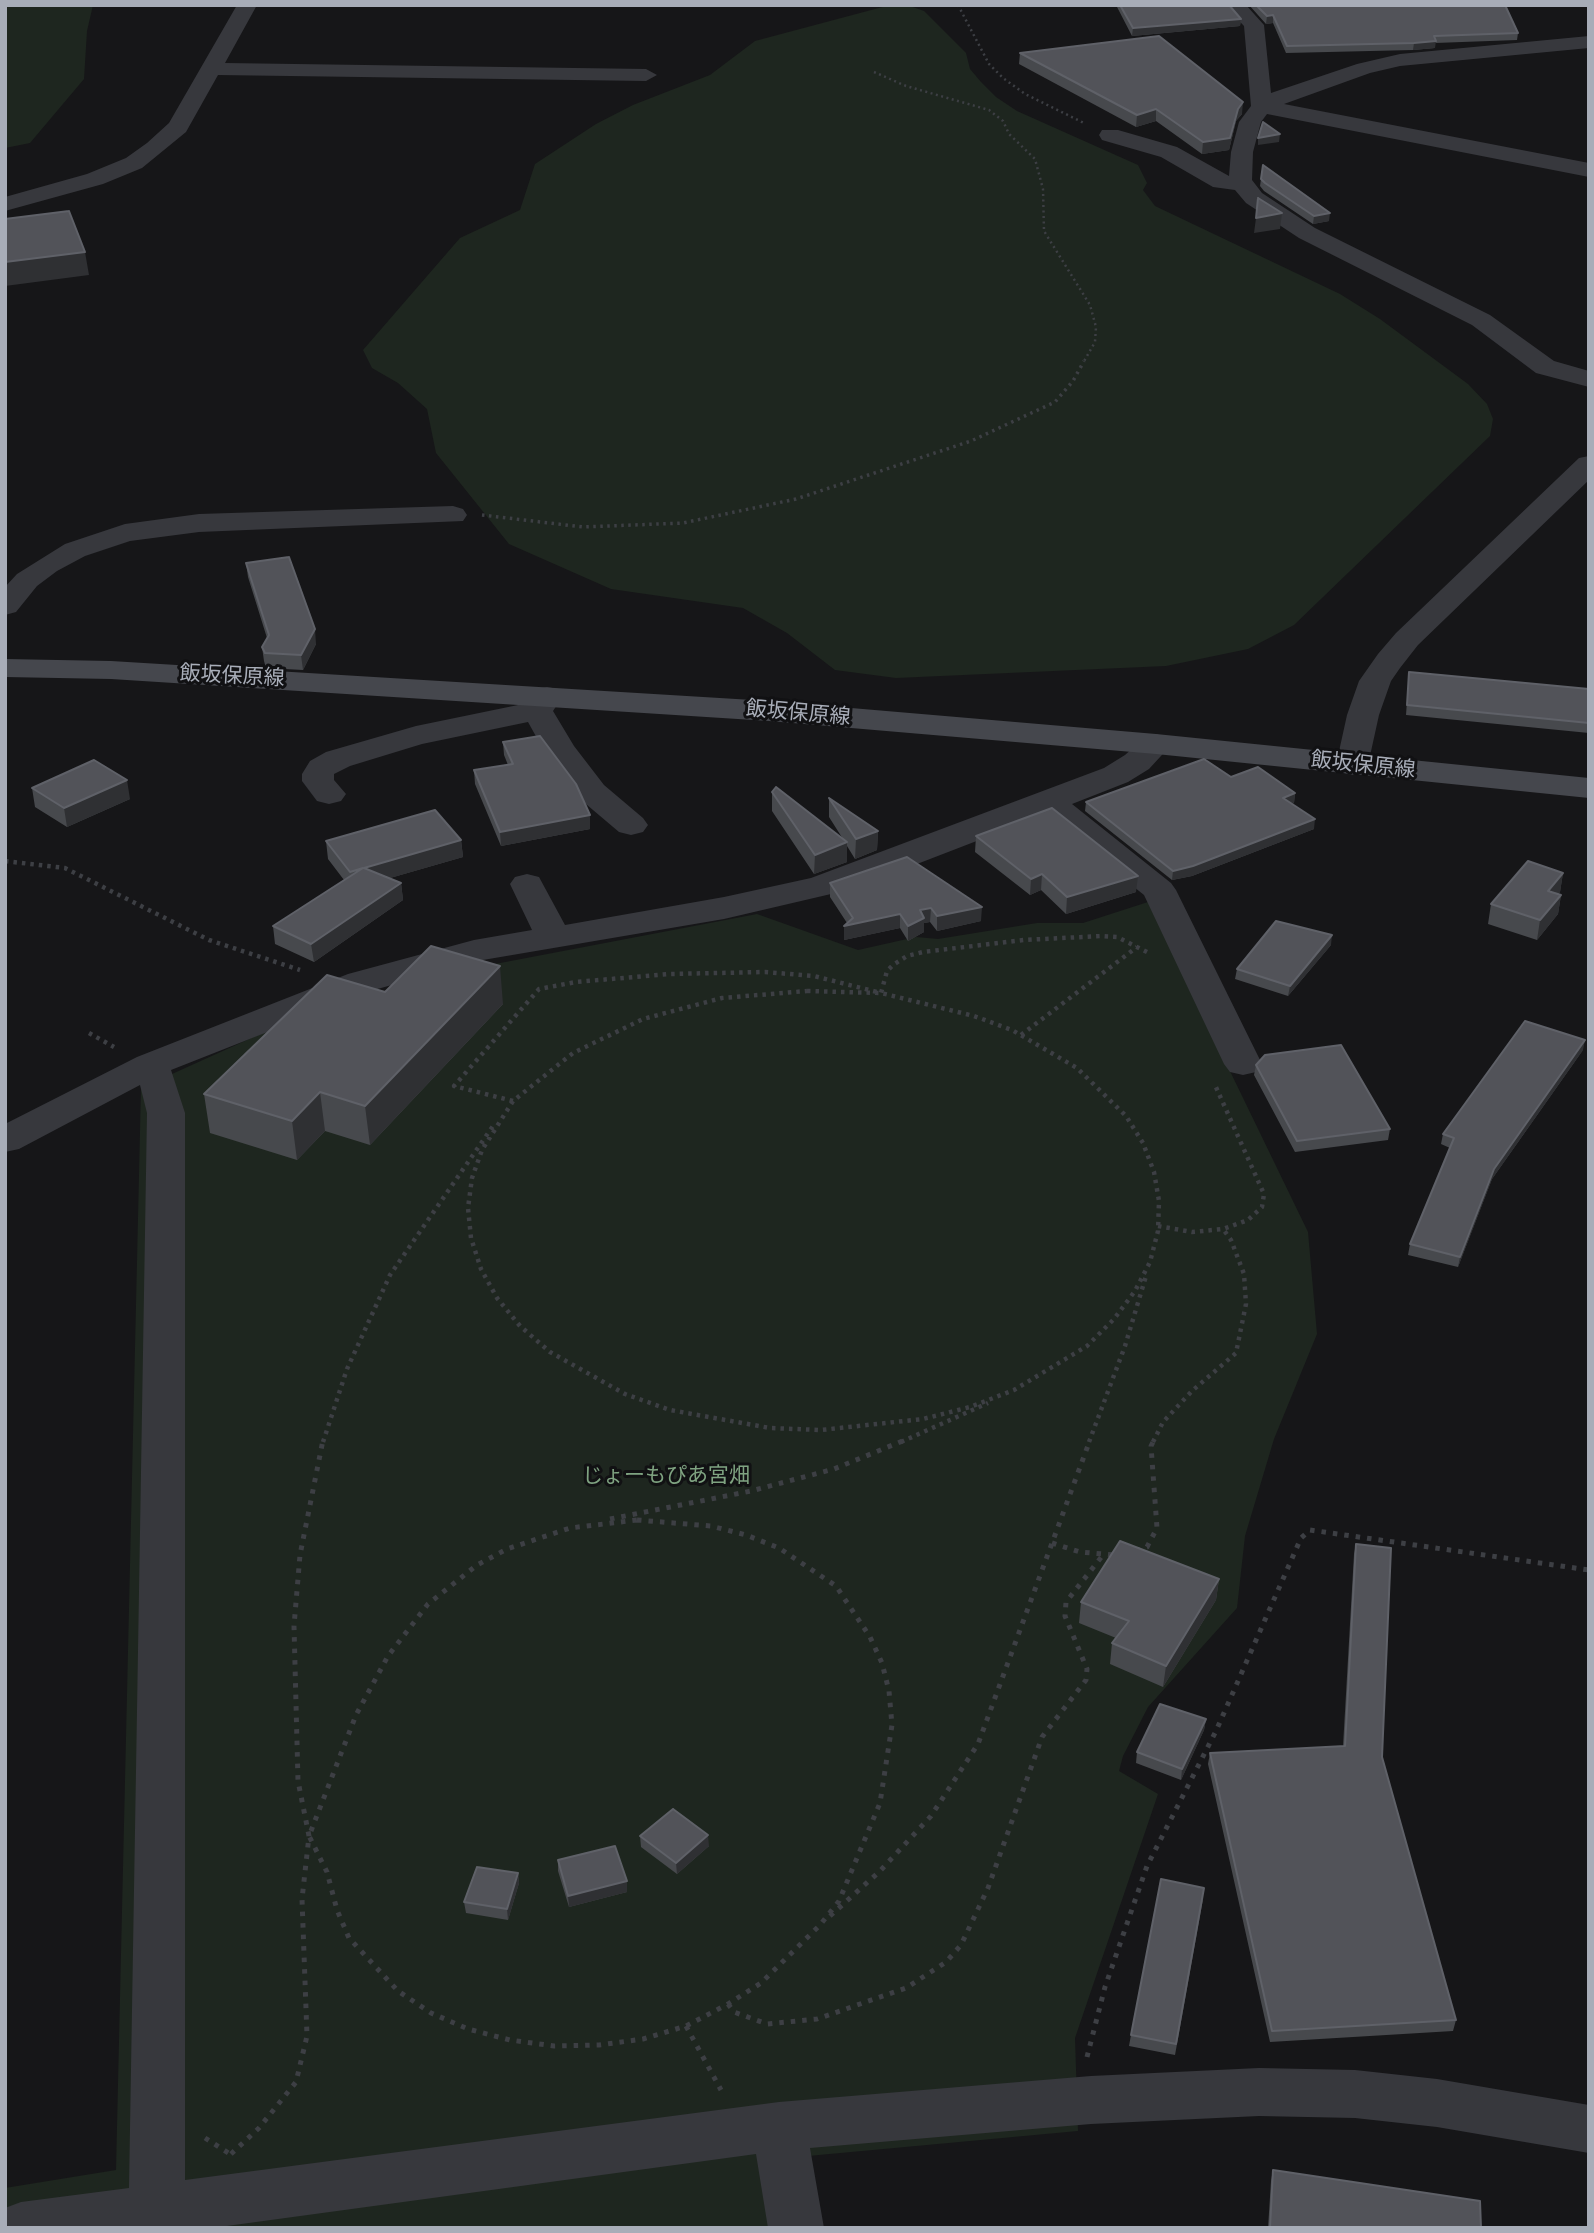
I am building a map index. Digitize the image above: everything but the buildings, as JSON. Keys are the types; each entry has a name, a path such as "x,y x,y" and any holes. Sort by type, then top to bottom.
{"main road":[{"name":"飯坂保原線","path":"5,668 125,671 540,703 769,711 1156,744 1589,788"}],"street":[{"path":"5,204 55,193 134,163 178,127 247,5"},
{"path":"1234,5 1254,25 1262,106"},
{"path":"1589,42 1392,62 1305,88 1262,106 1246,131 1240,181 1254,198 1307,233 1481,320 1545,367 1589,380"},
{"path":"212,69 646,75"},
{"path":"1262,106 1589,170"},
{"path":"1110,135 1169,152 1226,184 1242,184"},
{"path":"1352,765 1363,715 1375,681 1389,661 1407,639 1589,464"},
{"path":"5,606 27,580 47,565 75,550 136,531 199,523 453,515"},
{"path":"329,794 318,781 318,775 322,768 338,759 392,742 505,720 540,703 540,715 559,749 592,792 631,825"},
{"path":"5,1140 150,1065 345,988 474,951 724,908 819,887 861,874 1116,775 1137,762 1156,744"},
{"path":"1046,800 1160,890 1228,1072"},
{"path":"527,884 554,938"},
{"path":"150,1065 159,1084 166,1113 157,2208"},
{"path":"21,2228 779,2126 1091,2100 1259,2092 1355,2094 1437,2103 1589,2129"},
{"path":"779,2126 796,2228"}],"path":[{"path":"958,5 989,64 1010,84 1110,135"},
{"path":"453,515 486,515 583,527 683,523 726,516 796,499 971,441 1055,402 1073,381 1094,342 1096,327 1090,305 1044,231 1043,189 1035,159 1009,134 1003,121 989,110 906,86 874,72"},
{"path":"5,861 65,868 136,906 209,940 334,979 345,988"},
{"path":"881,993 887,971 907,956 1024,940 1117,937 1156,961"},
{"path":"1021,1035 1137,947"},
{"path":"497,1122 486,1132 390,1275 352,1358 318,1457 300,1555 294,1626 298,1782 309,1836 327,1872 337,1910 349,1938 398,1991 431,2013 468,2029 510,2040 554,2046 599,2045 632,2040 686,2026 729,2004 761,1983 904,1847 956,1782 978,1744 1125,1346 1150,1262 1158,1226 1159,1201 1154,1172 1143,1143 1126,1116 1104,1091 1077,1068 1021,1035 974,1016 814,976 765,972 669,974 576,982 539,989 454,1086 513,1101"},
{"path":"881,993 764,993 681,1007 642,1019 573,1053 513,1101 497,1122 482,1150 472,1178 468,1208 471,1238 481,1269 497,1298 520,1326 550,1352 625,1394 670,1410 770,1428 821,1430 898,1423 970,1406 1014,1390"},
{"path":"1158,1226 1192,1232 1223,1229 1248,1220 1265,1201 1228,1072"},
{"path":"1052,1543 1103,1555 1140,1550 1147,1547 1155,1536 1158,1515 1154,1500 1151,1446 1163,1422 1175,1408 1236,1353 1246,1304 1244,1274 1231,1240 1223,1229"},
{"path":"230,2154 259,2128 296,2082 307,2036 302,1899 309,1836 355,1715 408,1627 428,1604 477,1565 507,1549 570,1528 751,1491 834,1469 936,1428 1053,1369 1087,1346 1114,1320 1135,1291 1150,1262"},
{"path":"570,1528 604,1522 650,1520 699,1524 735,1532 779,1549 809,1566 836,1586 852,1607 882,1663 889,1690 892,1725 880,1803 839,1901 820,1925"},
{"path":"1091,2100 1086,2070 1090,2038 1128,1913 1147,1866 1216,1731 1301,1538 1310,1530 1589,1570"},
{"path":"729,2004 734,2012 768,2024 817,2019 906,1988 946,1962 961,1945 988,1888 1042,1737 1086,1680 1087,1669 1065,1616 1066,1602 1103,1555"},
{"path":"686,2026 727,2102"},
{"path":"200,2134 230,2154 243,2158"}],"green space":[{"path":"5,5 93,5 87,31 84,79 30,143 5,148"},
{"path":"890,5 907,5 924,11 966,53 970,69 981,82 996,97 1017,111 1138,165 1147,183 1143,190 1155,206 1340,294 1380,319 1468,384 1487,404 1493,419 1490,436 1294,625 1248,649 1166,666 896,678 835,670 787,633 743,608 611,589 509,544 436,453 427,409 398,383 372,368 363,350 460,238 520,210 535,164 596,124 633,105 710,75 755,41"},
{"name":"じょーもぴあ宮畑","path":"1148,902 1308,1232 1317,1334 1274,1439 1245,1536 1237,1608 1148,1707 1123,1756 1119,1771 1158,1794 1075,2038 1078,2131 808,2156 809,2228 5,2228 5,2188 116,2170 141,1088 267,1031 495,964 757,914 858,950 916,937 938,939 1037,923 1083,923"}]}
